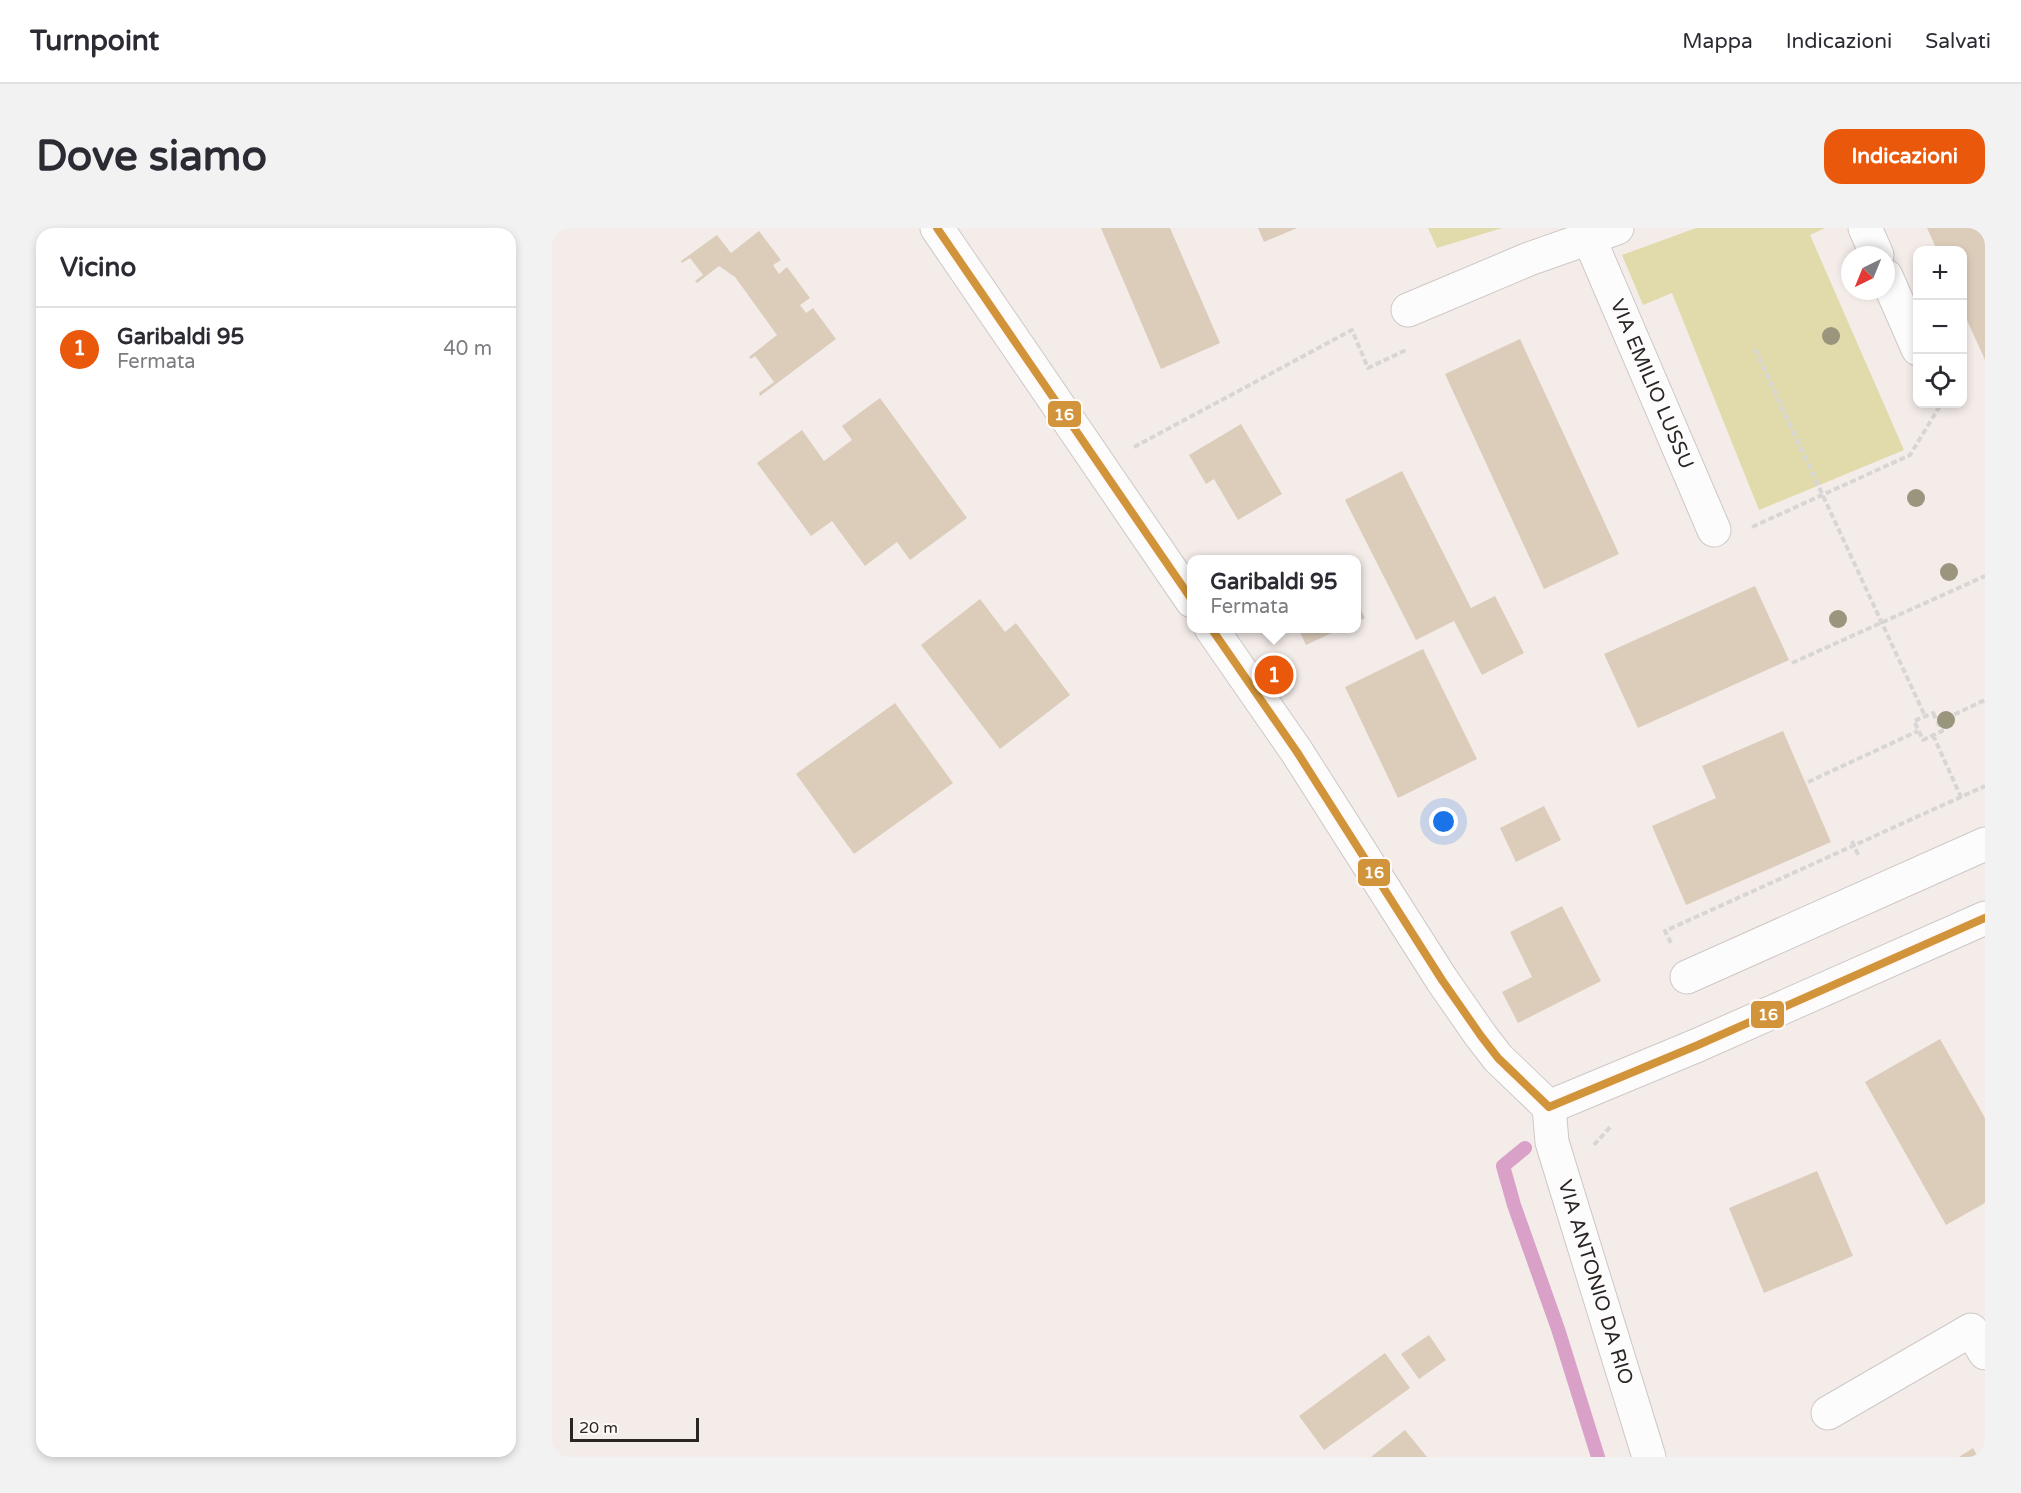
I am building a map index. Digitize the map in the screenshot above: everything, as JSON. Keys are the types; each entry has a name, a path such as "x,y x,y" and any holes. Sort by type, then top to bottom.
{"street":[{"path":"937,228 1187,595"},
{"path":"1865,228 1873,246"},
{"name":"VIA EMILIO LUSSU","path":"1408,310 1529,259 1603,233 1714,530"},
{"path":"1895,297 1913,340"},
{"path":"1214,633 1297,752 1442,980 1481,1036 1498,1058 1549,1107 1698,1045 1985,918"},
{"path":"1688,977 1984,846"},
{"name":"VIA ANTONIO DA RIO","path":"1549,1107 1552,1142 1648,1457"},
{"path":"1828,1413 1971,1330 1985,1353"}],"path":[{"path":"1130,449 1352,330 1368,368 1410,347"},
{"path":"1755,350 1925,716"},
{"path":"1714,530 1738,534 1910,455 1939,408"},
{"path":"1792,663 1985,576"},
{"path":"1938,722 1985,700"},
{"path":"1933,712 1942,731 1923,740 1914,721 1925,716 1933,712"},
{"path":"1808,782 1918,731"},
{"path":"1933,735 1961,797"},
{"path":"1591,1153 1596,1142 1611,1126 1621,1122"}],"shaded area":[{"path":"1428,228 1502,228 1437,248"},
{"path":"1696,228 1825,228 1810,235 1904,450 1759,510 1672,293 1643,305 1622,255"}],"building":[{"path":"1101,228 1170,228 1220,343 1161,369"},
{"path":"1258,228 1297,228 1264,242"},
{"path":"1927,228 1985,228 1985,360 1967,320 1967,246 1935,246"},
{"path":"759,231 781,260 773,265 779,274 787,267 810,298 800,305 806,313 813,308 836,339 760,396 759,393 774,382 755,356 751,359 749,357 777,335 735,277 719,266 697,283 695,281 703,275 690,258 682,263 681,261 717,235 731,253"},
{"path":"1520,339 1619,554 1544,589 1445,374"},
{"path":"880,398 967,518 910,560 897,542 865,566 832,521 811,536 757,463 802,430 824,461 852,440 842,426"},
{"path":"1241,424 1282,494 1238,520 1214,479 1206,484 1189,455"},
{"path":"1402,471 1471,608 1495,596 1524,653 1482,675 1454,621 1416,640 1345,500"},
{"path":"1755,586 1789,660 1638,728 1604,654"},
{"path":"980,599 1005,632 1016,623 1070,695 1000,749 921,645"},
{"path":"1300,633 1331,633 1306,645"},
{"path":"1423,649 1477,759 1398,798 1345,687"},
{"path":"895,703 953,783 854,854 796,774"},
{"path":"1783,731 1831,842 1686,905 1652,826 1716,798 1702,766"},
{"path":"1544,806 1561,840 1516,862 1500,828"},
{"path":"1562,906 1601,981 1518,1023 1502,992 1532,977 1510,932"},
{"path":"1940,1039 1985,1118 1985,1203 1946,1225 1865,1082"},
{"path":"1817,1171 1853,1256 1764,1293 1729,1208"},
{"path":"1429,1335 1446,1360 1419,1379 1401,1354"},
{"path":"1385,1353 1410,1388 1324,1450 1299,1416"},
{"path":"1405,1430 1427,1457 1371,1457"},
{"path":"1973,1448 1978,1457 1959,1457"}],"waterway":[{"path":"1525,1148 1503,1166 1598,1457"}],"transit line":[{"name":"16","path":"937,228 1187,593"},
{"name":"16","path":"1214,633 1297,752 1442,980 1481,1036 1498,1058 1549,1107"},
{"name":"16","path":"1549,1107 1698,1045 1985,918"}],"place":[{"name":"Garibaldi 95","path":"1274,675"}]}
